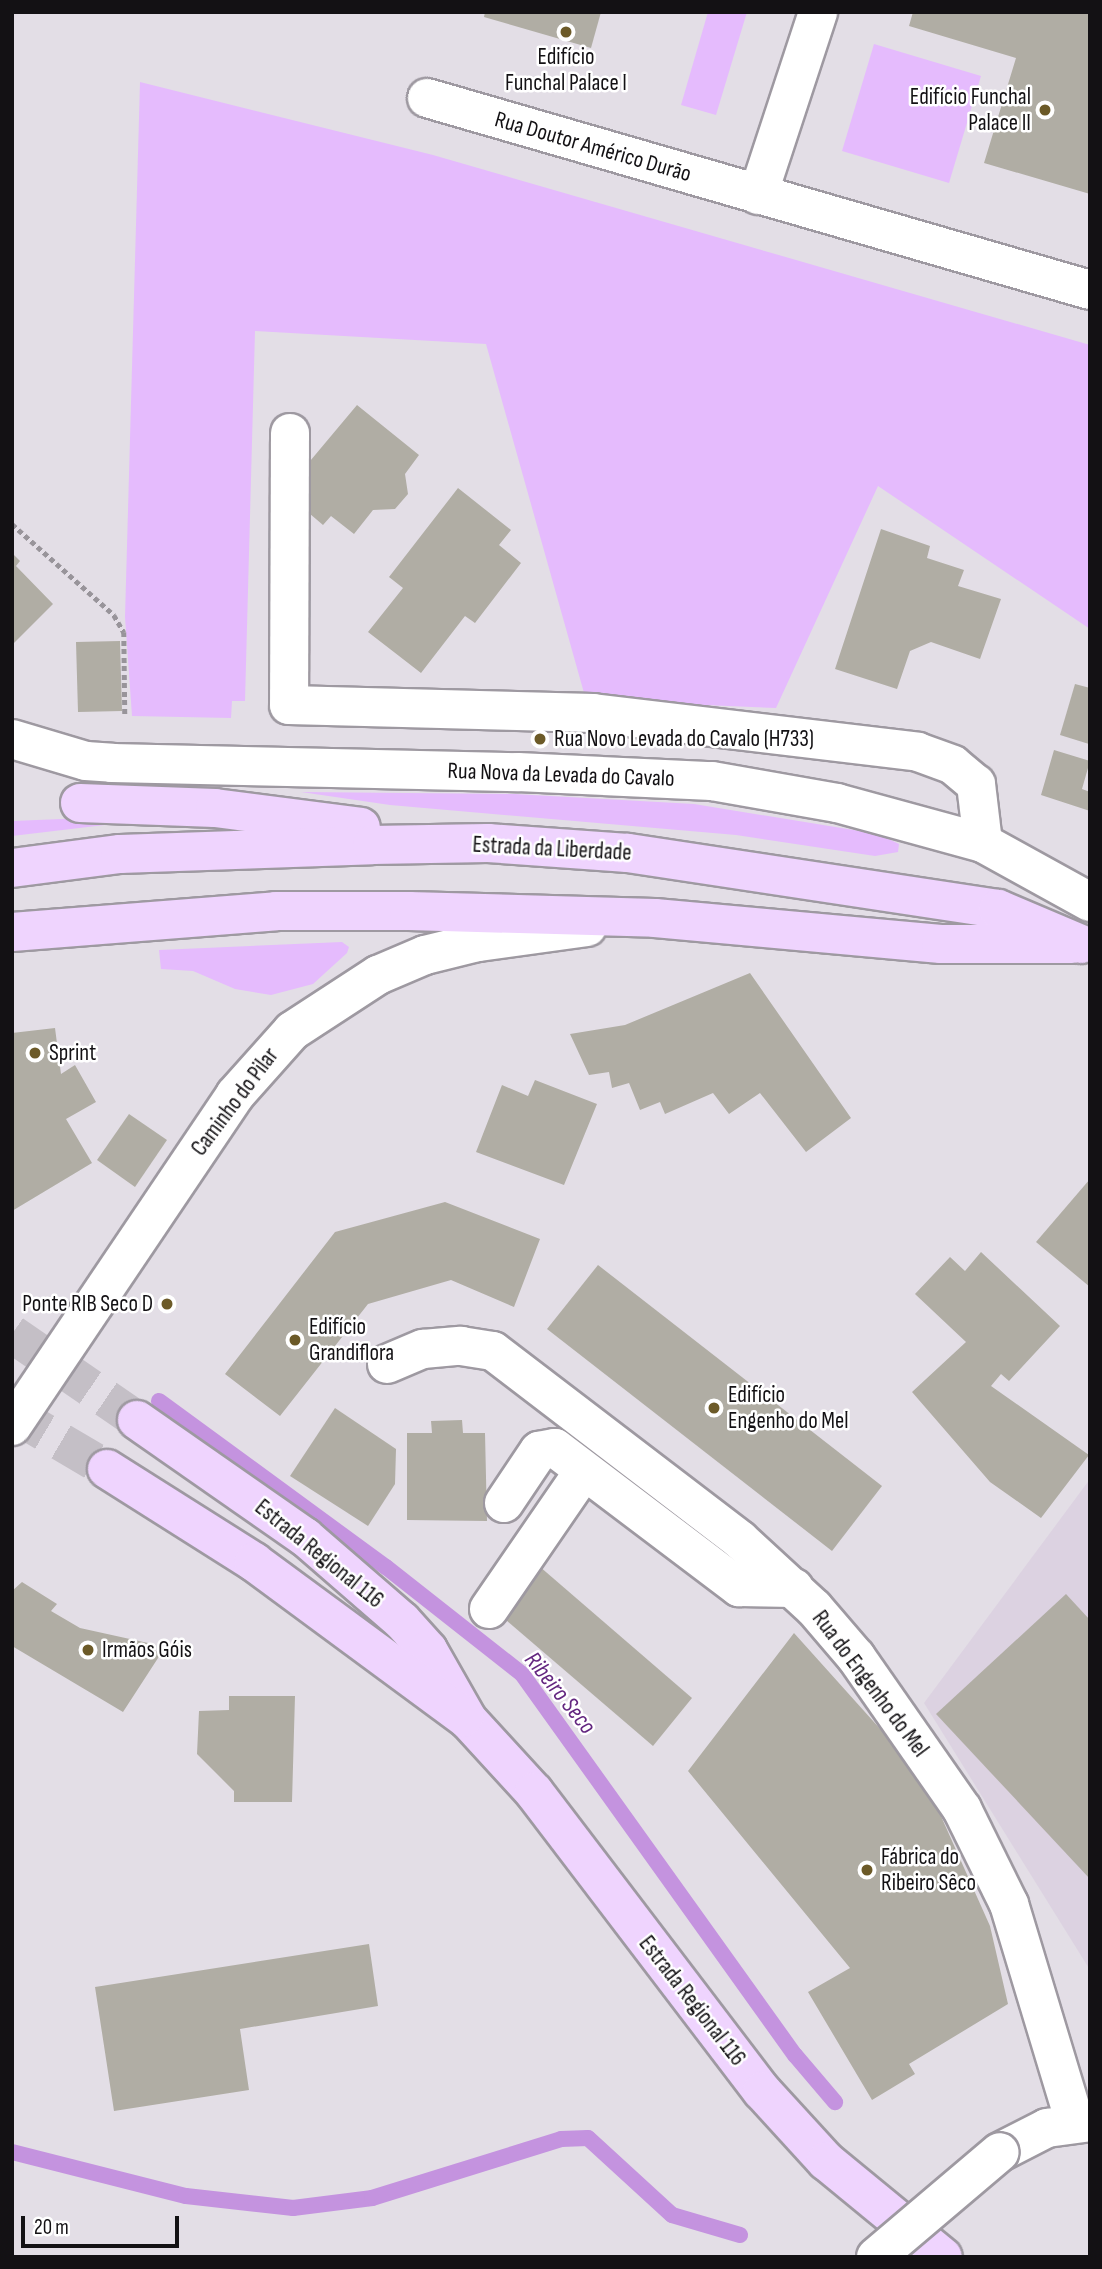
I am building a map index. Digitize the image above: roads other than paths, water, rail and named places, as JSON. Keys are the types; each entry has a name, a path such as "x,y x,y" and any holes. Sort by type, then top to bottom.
{"main road":[{"path":"80,803 215,808 488,843"},
{"name":"Estrada da Liberdade","path":"12,868 120,854 488,843 655,855 998,909 1086,944"},
{"name":"Estrada da Liberdade","path":"12,932 275,911 655,918 941,944 1086,944"},
{"name":"Estrada Regional 116","path":"137,1420 305,1537 372,1594 428,1650 468,1720"},
{"name":"Estrada Regional 116","path":"107,1469 254,1562 468,1720 534,1793 762,2091 826,2161 943,2257"}],"street":[{"path":"758,195 818,12"},
{"name":"Rua Doutor Américo Durão","path":"427,98 1090,290"},
{"path":"290,433 289,705 593,713 918,752 953,765 976,783 983,843"},
{"name":"Rua Nova da Levada do Cavalo","path":"12,739 86,761 112,763 518,772 712,781 837,803 983,843 1090,902"},
{"name":"Caminho do Pilar","path":"12,1426 235,1095 292,1031 378,975 425,955 478,942 655,918"},
{"name":"Rua do Engenho do Mel","path":"387,1364 423,1349 461,1346 493,1351 740,1540 794,1588 856,1657 962,1809 1009,1904 1082,2122"},
{"path":"504,1503 539,1451 555,1448 583,1472 739,1587 794,1588"},
{"path":"489,1609 583,1472"},
{"path":"876,2257 1000,2152 1047,2128 1082,2122"}],"waterway":[{"name":"Ribeiro Seco","path":"159,1401 386,1567 522,1674 795,2055 835,2102"},
{"path":"12,2152 186,2196 293,2208 372,2198 561,2139 588,2138 672,2215 740,2235"}],"tunnel":[{"path":"12,1334 137,1420"},
{"path":"12,1413 107,1469"}],"place":[{"name":"Edifício Funchal Palace I","path":"566,32"},
{"name":"Edifício Funchal Palace II","path":"1045,110"},
{"name":"Rua Novo Levada do Cavalo (H733)","path":"540,739"},
{"name":"Sprint","path":"35,1053"},
{"name":"Ponte RIB Seco D","path":"167,1304"},
{"name":"Edifício Grandiflora","path":"295,1340"},
{"name":"Edifício Engenho do Mel","path":"714,1408"},
{"name":"Irmãos Góis","path":"88,1650"},
{"name":"Fábrica do Ribeiro Sêco","path":"867,1870"}]}
